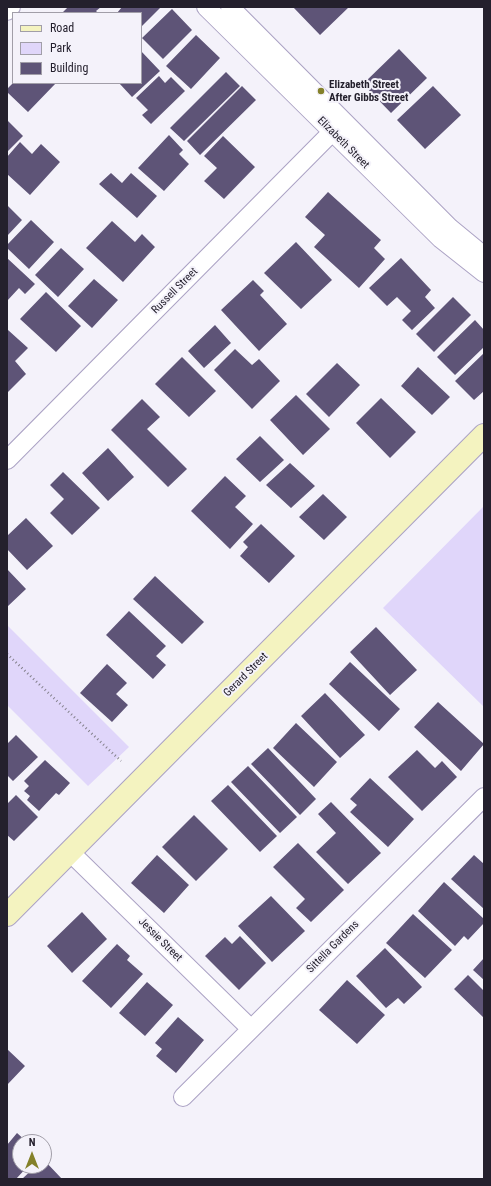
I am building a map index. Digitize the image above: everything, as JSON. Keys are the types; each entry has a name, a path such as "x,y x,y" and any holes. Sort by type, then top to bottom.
{"street":[{"path":"7,11 11,7"},
{"name":"Elizabeth Street","path":"206,7 450,228 484,256"},
{"name":"Elizabeth Street","path":"230,7 441,239 484,273"},
{"name":"Russell Street","path":"7,460 338,127"},
{"name":"Gerard Street","path":"7,915 484,435"},
{"name":"Sittella Gardens","path":"183,1097 484,798"},
{"name":"Jessie Street","path":"70,852 251,1029"}],"path":[{"path":"7,654 121,761"}],"green space":[{"path":"483,507 484,508 484,707 383,608"},
{"path":"7,625 129,747 88,786 7,705"}],"building":[{"path":"68,7 101,7 96,11 97,12 63,12"},
{"path":"122,7 161,7 142,26 142,12 118,12"},
{"path":"293,7 349,7 320,35"},
{"path":"172,9 192,30 163,59 142,38"},
{"path":"196,35 220,58 191,89 166,66"},
{"path":"399,49 427,78 391,113 363,84"},
{"path":"142,52 160,71 132,97 120,84 142,84"},
{"path":"226,72 240,86 184,141 170,128"},
{"path":"159,76 165,83 171,77 185,91 151,124 142,115 148,110 136,98"},
{"path":"12,84 55,84 28,112 7,92 7,89"},
{"path":"242,86 256,100 200,155 187,141"},
{"path":"433,86 461,115 425,149 397,120"},
{"path":"7,120 23,136 7,152"},
{"path":"169,135 183,150 179,154 189,164 164,191 138,168"},
{"path":"223,136 255,167 224,199 204,181 217,168 204,156"},
{"path":"20,142 32,154 41,144 60,162 30,195 7,174 7,157"},
{"path":"111,173 122,183 131,173 157,196 137,218 99,184"},
{"path":"328,192 381,240 374,248 385,259 359,288 314,247 325,235 305,217"},
{"path":"7,205 22,220 7,236"},
{"path":"31,220 54,242 29,269 7,248 7,245"},
{"path":"112,221 135,242 142,234 155,247 123,282 86,248"},
{"path":"296,242 332,280 301,309 264,273"},
{"path":"61,248 84,269 58,297 35,275"},
{"path":"7,258 35,284 25,294 19,288 7,301"},
{"path":"401,258 431,290 425,297 435,308 412,330 402,320 411,311 397,297 387,306 369,288"},
{"path":"94,279 118,300 92,328 68,306"},
{"path":"253,280 264,291 260,295 287,324 259,351 221,310"},
{"path":"46,292 81,326 56,352 20,319"},
{"path":"453,297 471,315 434,352 416,334"},
{"path":"475,320 484,330 484,347 455,375 437,357"},
{"path":"215,325 231,343 204,368 188,351"},
{"path":"8,330 28,348 15,361 26,374 7,393"},
{"path":"235,349 252,365 259,359 280,381 252,409 214,370"},
{"path":"484,353 484,391 474,400 455,381"},
{"path":"182,357 216,391 189,417 155,384"},
{"path":"337,363 360,385 329,417 306,394"},
{"path":"418,367 450,397 432,415 401,386"},
{"path":"296,395 330,429 303,455 270,420"},
{"path":"381,398 416,432 390,458 356,423"},
{"path":"142,399 160,417 147,429 187,469 168,487 111,430"},
{"path":"260,436 284,460 260,482 236,459"},
{"path":"108,448 134,477 108,501 82,473"},
{"path":"290,463 315,486 291,508 266,485"},
{"path":"63,472 100,508 72,535 50,513 64,499 50,485"},
{"path":"225,476 246,496 235,507 253,524 230,549 191,511"},
{"path":"323,494 347,517 324,540 299,517"},
{"path":"26,518 53,546 27,570 7,549 7,536"},
{"path":"261,524 295,556 269,583 240,556 248,547 243,542"},
{"path":"7,569 26,589 7,607"},
{"path":"155,576 204,622 182,644 133,599"},
{"path":"129,611 166,646 156,656 166,665 153,679 106,635"},
{"path":"376,627 417,670 390,695 350,652"},
{"path":"350,662 400,709 379,731 329,684"},
{"path":"107,664 127,683 116,694 128,705 112,722 80,693"},
{"path":"325,693 365,735 340,758 301,716"},
{"path":"438,702 484,744 461,771 414,727"},
{"path":"296,723 337,762 314,787 273,748"},
{"path":"16,735 38,757 13,781 7,775 7,744"},
{"path":"268,748 316,799 300,815 251,764"},
{"path":"417,750 435,768 442,761 457,777 422,811 388,777"},
{"path":"45,760 70,783 59,795 56,793 39,811 27,800 30,796 24,791 29,786 24,781"},
{"path":"248,766 297,817 280,833 231,782"},
{"path":"370,778 414,819 388,847 350,812 357,805 350,799"},
{"path":"228,785 277,836 260,852 211,801"},
{"path":"16,795 38,817 14,841 7,835 7,804"},
{"path":"331,802 381,853 348,884 316,852 336,833 318,814"},
{"path":"194,815 228,849 196,881 162,847"},
{"path":"298,843 344,890 311,922 296,908 305,899 273,867"},
{"path":"157,855 189,885 164,913 131,883"},
{"path":"474,855 484,864 484,909 451,879"},
{"path":"444,882 484,919 484,923 468,940 464,936 455,946 418,911"},
{"path":"271,896 305,931 272,962 238,926"},
{"path":"82,912 107,939 72,973 47,946"},
{"path":"413,914 452,950 425,978 386,943"},
{"path":"240,936 266,963 239,990 205,956 225,937 232,944"},
{"path":"117,944 130,956 127,960 143,974 111,1008 82,981"},
{"path":"385,948 422,987 404,1004 398,998 386,1008 356,976"},
{"path":"484,958 484,980 473,970"},
{"path":"468,975 484,991 484,1018 454,989"},
{"path":"347,980 385,1015 357,1044 319,1010"},
{"path":"147,982 173,1005 145,1036 119,1013"},
{"path":"178,1017 204,1040 176,1073 156,1056 162,1049 155,1043"},
{"path":"7,1049 25,1066 7,1085"},
{"path":"12,1139 12,1174 21,1174 16,1179 7,1179 7,1145"},
{"path":"52,1168 62,1179 22,1179 27,1174 52,1174"}],"place":[{"name":"Elizabeth Street After Gibbs Street","path":"321,91"}]}
